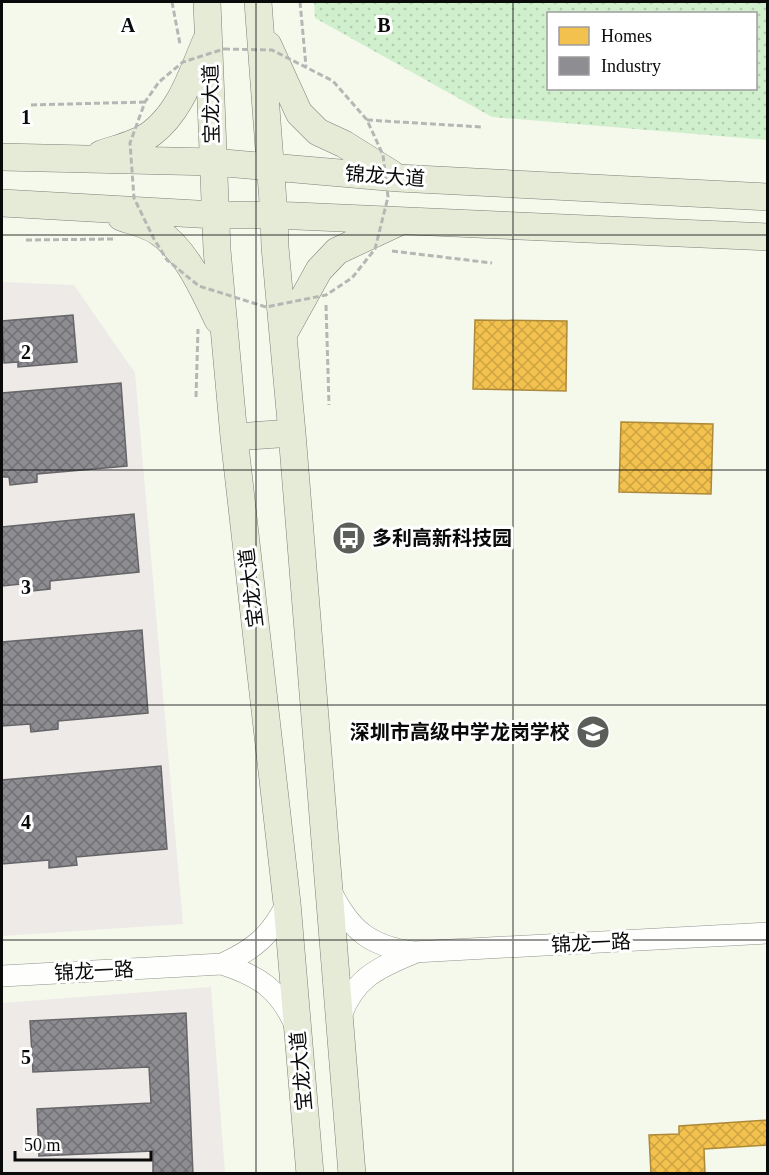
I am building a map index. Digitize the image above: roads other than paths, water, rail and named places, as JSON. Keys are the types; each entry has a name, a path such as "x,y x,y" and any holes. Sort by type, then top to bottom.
{"main road":[{"name":"宝龙大道","path":"207,2 210,32 215,215 234,437 287,903 310,1173"},
{"path":"259,14 275,247 352,1173"},
{"path":"259,14 274,61 299,113 318,132 344,144 398,178"},
{"path":"85,159 128,145 151,134 168,117 185,90 210,32"},
{"name":"锦龙大道","path":"2,157 213,162 398,178 768,197"},
{"path":"2,203 215,215 274,214 768,237"},
{"path":"95,207 156,230 174,244 225,333"},
{"path":"283,335 319,270 337,251 403,220"},
{"path":"234,437 292,433"}],"street":[{"name":"锦龙一路","path":"328,886 339,908 352,925 371,941 392,950 414,952 768,933"},
{"name":"锦龙一路","path":"2,976 222,964 243,955 261,940 277,924 287,903"},
{"name":"锦龙一路","path":"339,1022 346,1001 358,985 374,971 414,952"},
{"name":"锦龙一路","path":"222,964 246,972 270,987 287,1007 298,1031"}],"place":[{"name":"多利高新科技园","path":"349,538"},
{"name":"深圳市高级中学龙岗学校","path":"593,732"}]}
